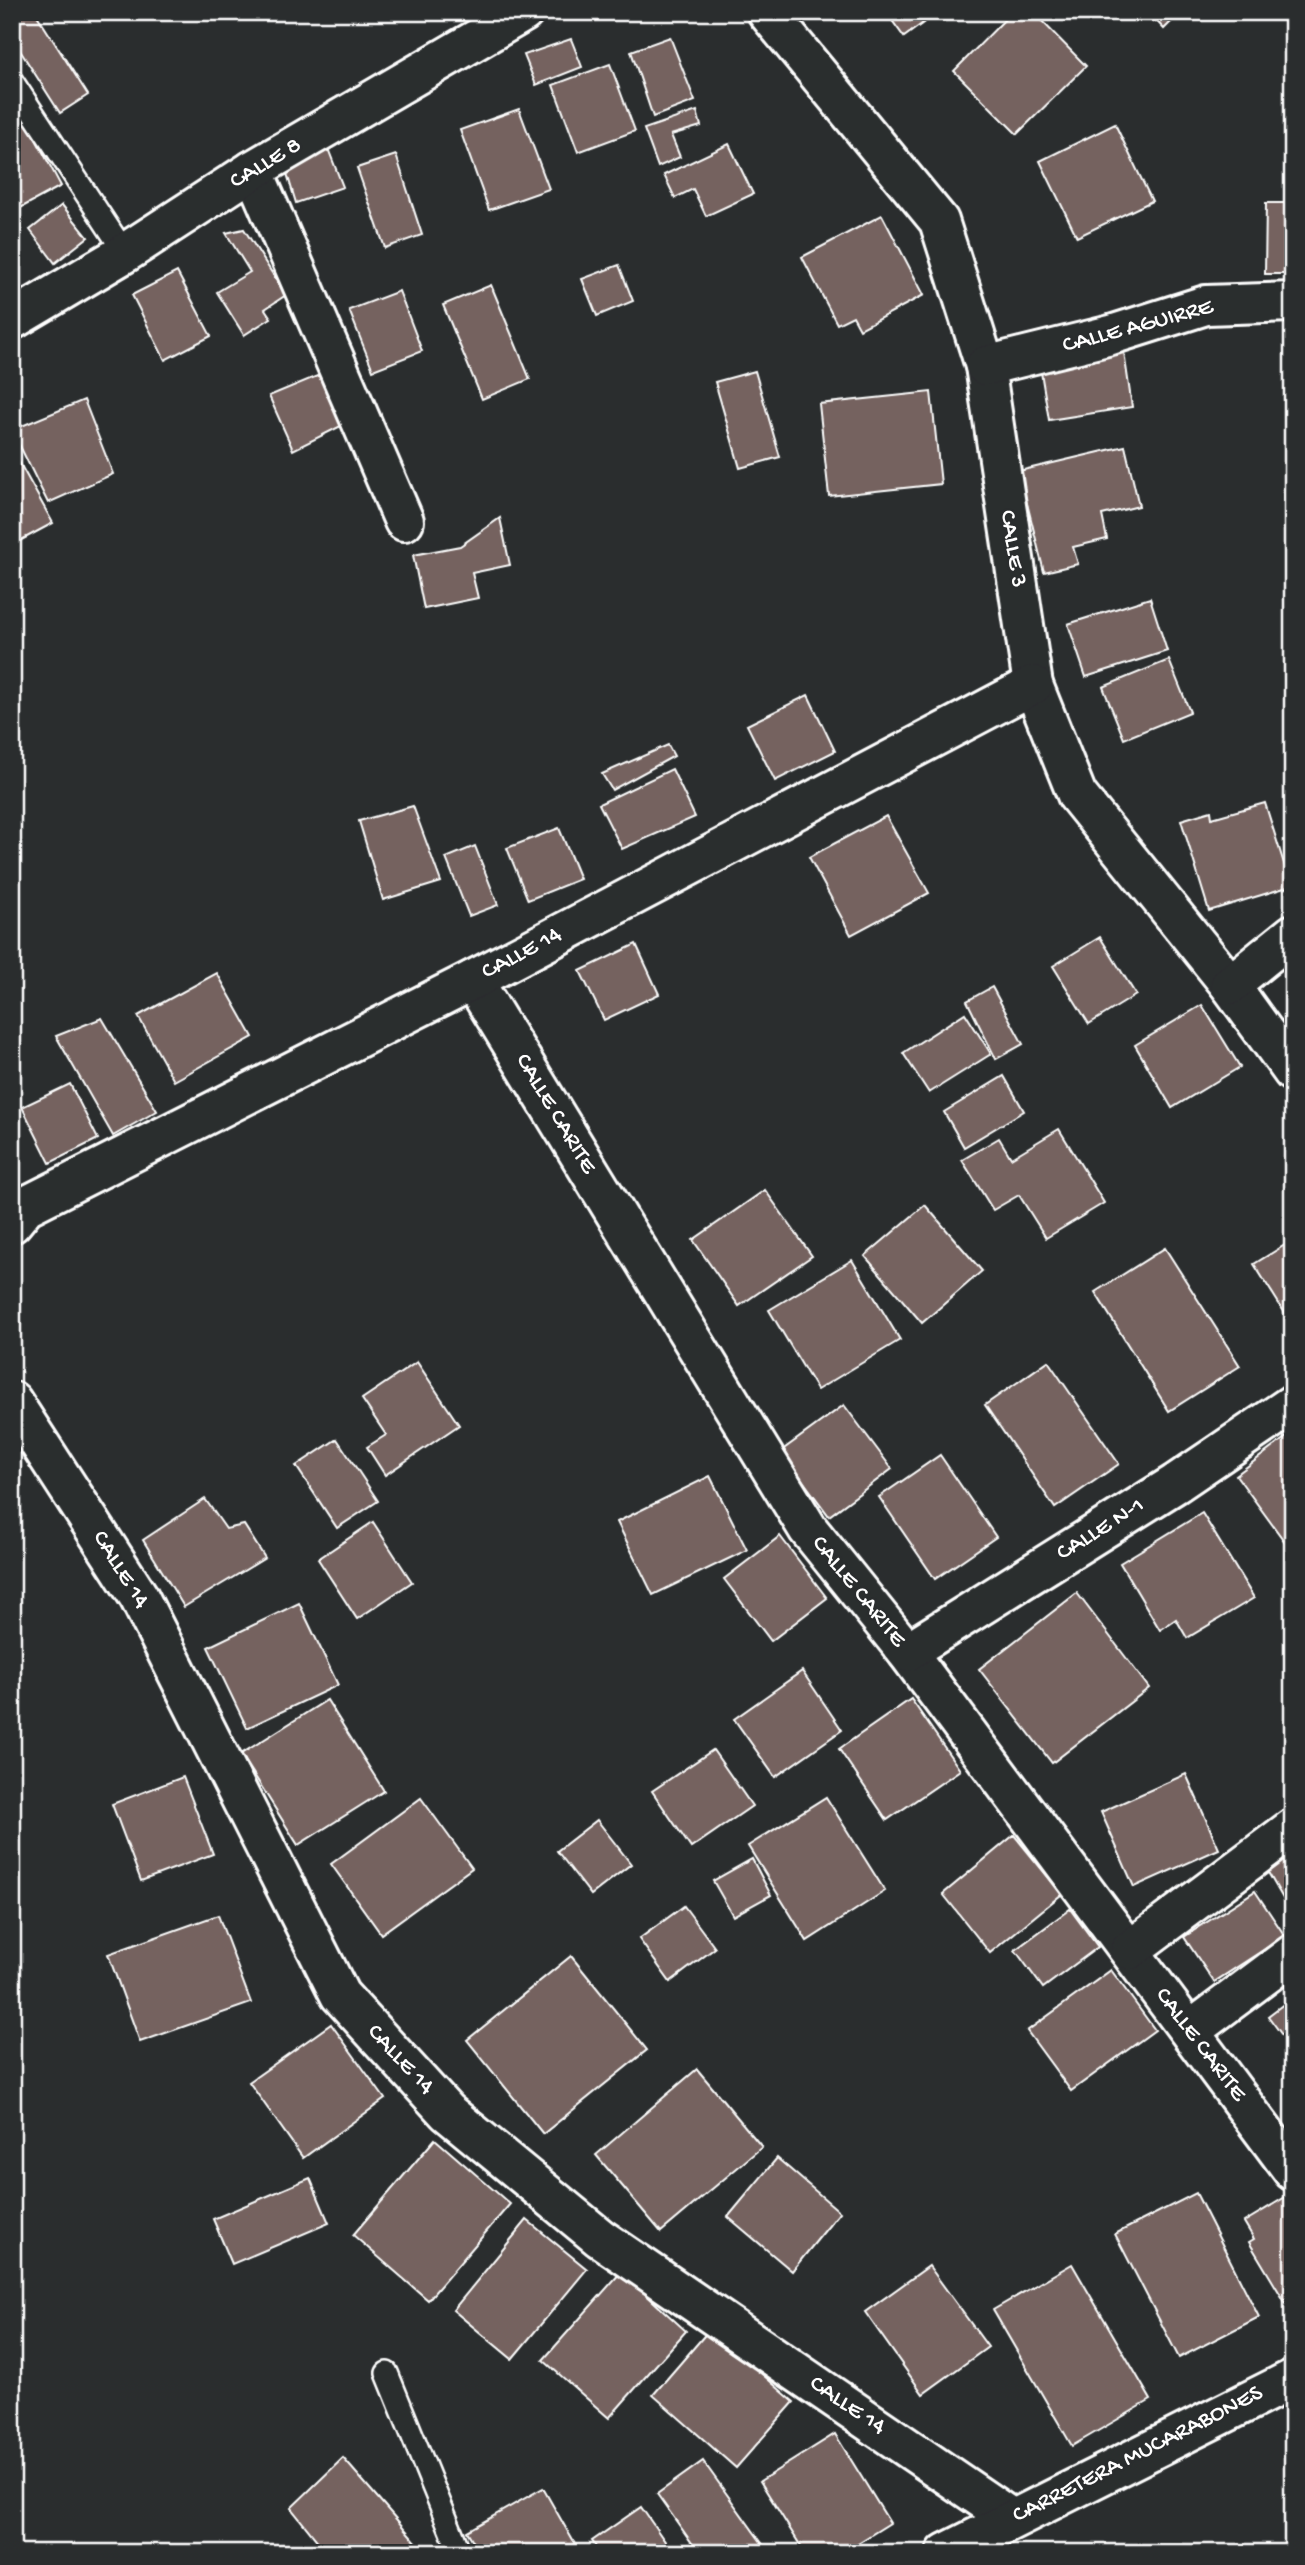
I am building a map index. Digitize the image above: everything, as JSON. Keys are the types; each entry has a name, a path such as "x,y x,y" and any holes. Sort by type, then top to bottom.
{"street":[{"name":"CALLE 8","path":"12,320 125,253 253,170 524,12"},
{"name":"CALLE 3","path":"767,12 939,221 985,366 1033,685 1077,795 1230,985 1293,1072"},
{"path":"253,170 404,521"},
{"name":"CALLE AGUIRRE","path":"985,366 1111,335 1206,305 1293,302"},
{"name":"CALLE 14","path":"12,1223 26,1206 473,980 1033,685"},
{"path":"1230,985 1293,934"},
{"name":"CALLE CARITE","path":"473,980 808,1530 907,1653 1293,2171"},
{"name":"CALLE 14","path":"12,1402 139,1597 340,1994 447,2112 600,2238 1012,2519"},
{"name":"CALLE N-1","path":"907,1653 1175,1484 1293,1404"},
{"path":"1129,1950 1293,1828"},
{"path":"1190,2031 1293,1954"},
{"name":"CARRETERA MUCARABONES","path":"946,2553 1293,2379"}],"lane":[{"path":"12,81 125,253"},
{"path":"387,2373 460,2553"}],"building":[{"path":"23,12 35,12 88,95 60,113 12,38 12,19"},
{"path":"818,12 832,12 823,19"},
{"path":"886,12 938,12 904,37"},
{"path":"1012,12 1033,12 1086,66 1017,134 954,71"},
{"path":"1148,12 1181,12 1164,29"},
{"path":"670,37 695,101 653,117 631,51"},
{"path":"571,39 582,67 536,85 524,55"},
{"path":"610,64 635,131 578,152 553,85"},
{"path":"519,109 549,189 489,210 460,130"},
{"path":"697,111 701,126 671,135 680,157 658,167 644,129"},
{"path":"22,113 61,186 13,212 12,118"},
{"path":"1115,124 1152,201 1077,237 1040,161"},
{"path":"729,144 753,194 706,216 693,189 675,198 664,175"},
{"path":"327,146 343,187 296,203 285,167"},
{"path":"396,155 422,235 385,248 357,168"},
{"path":"1266,203 1293,203 1293,274 1265,274"},
{"path":"62,205 88,237 55,263 30,230"},
{"path":"882,215 924,295 860,329 853,316 837,324 802,257"},
{"path":"244,229 286,295 265,309 271,318 244,335 217,292 250,272 226,233"},
{"path":"619,265 633,301 597,316 582,279"},
{"path":"177,272 211,336 165,360 132,295"},
{"path":"491,285 530,379 482,399 443,305"},
{"path":"399,291 422,351 373,370 349,310"},
{"path":"1124,352 1132,407 1049,420 1040,366"},
{"path":"334,369 353,420 293,450 269,396"},
{"path":"755,371 780,457 740,468 715,382"},
{"path":"931,392 941,484 829,496 819,404"},
{"path":"84,400 113,474 48,503 12,430"},
{"path":"1125,446 1139,506 1102,515 1107,539 1073,547 1078,564 1044,572 1019,471"},
{"path":"19,462 53,523 12,545 12,466"},
{"path":"500,518 510,565 472,573 478,598 424,609 413,555 460,546"},
{"path":"1150,598 1167,651 1086,677 1068,624"},
{"path":"1169,660 1190,712 1124,739 1103,687"},
{"path":"808,695 835,751 775,781 747,725"},
{"path":"668,745 674,756 612,790 602,774"},
{"path":"672,769 695,817 622,849 599,804"},
{"path":"1265,803 1291,886 1209,911 1181,820 1211,811 1212,818"},
{"path":"413,806 441,882 383,900 359,821"},
{"path":"886,816 929,893 851,935 809,857"},
{"path":"559,828 580,879 528,900 507,848"},
{"path":"475,846 498,905 469,916 446,858"},
{"path":"1100,937 1136,995 1089,1024 1053,966"},
{"path":"636,944 659,994 604,1020 580,971"},
{"path":"217,973 253,1037 174,1081 138,1016"},
{"path":"992,987 1023,1044 996,1059 967,1001"},
{"path":"1202,1005 1240,1067 1172,1108 1135,1045"},
{"path":"965,1013 991,1054 929,1093 903,1053"},
{"path":"102,1018 157,1111 113,1136 56,1036"},
{"path":"1004,1076 1024,1111 964,1147 944,1112"},
{"path":"70,1084 98,1139 50,1163 22,1107"},
{"path":"1059,1129 1104,1203 1046,1238 1019,1195 993,1210 962,1160 999,1138 1011,1158"},
{"path":"765,1190 812,1256 739,1306 693,1240"},
{"path":"925,1205 982,1271 922,1323 865,1256"},
{"path":"1293,1240 1293,1326 1254,1264"},
{"path":"1165,1248 1240,1366 1169,1411 1095,1292"},
{"path":"852,1260 900,1340 817,1390 769,1310"},
{"path":"1048,1361 1119,1464 1055,1508 985,1405"},
{"path":"417,1362 459,1425 385,1475 367,1447 386,1435 362,1399"},
{"path":"844,1405 892,1469 829,1516 781,1451"},
{"path":"1293,1432 1293,1553 1236,1475"},
{"path":"337,1439 378,1501 337,1528 296,1466"},
{"path":"940,1455 996,1537 935,1579 879,1497"},
{"path":"710,1476 747,1550 653,1595 617,1522"},
{"path":"205,1499 226,1529 244,1525 265,1558 184,1607 143,1540"},
{"path":"1202,1513 1254,1598 1187,1638 1176,1619 1160,1630 1120,1563"},
{"path":"373,1522 412,1582 357,1619 318,1559"},
{"path":"780,1536 827,1598 771,1641 724,1579"},
{"path":"1077,1593 1149,1688 1052,1763 979,1669"},
{"path":"299,1603 338,1685 247,1728 208,1647"},
{"path":"802,1671 842,1730 775,1777 734,1719"},
{"path":"911,1699 960,1770 887,1820 839,1749"},
{"path":"327,1700 384,1791 298,1845 241,1754"},
{"path":"713,1750 752,1806 691,1848 652,1791"},
{"path":"1186,1774 1219,1849 1134,1887 1101,1812"},
{"path":"183,1777 213,1854 141,1881 112,1804"},
{"path":"826,1797 885,1891 807,1941 748,1846"},
{"path":"421,1798 472,1868 381,1934 331,1864"},
{"path":"597,1820 631,1864 591,1895 557,1851"},
{"path":"1014,1835 1062,1894 990,1953 943,1894"},
{"path":"1293,1851 1293,1916 1265,1867"},
{"path":"752,1859 771,1895 733,1916 713,1881"},
{"path":"1255,1891 1285,1936 1214,1982 1184,1937"},
{"path":"684,1906 715,1948 670,1982 639,1939"},
{"path":"1070,1909 1098,1947 1043,1988 1015,1950"},
{"path":"218,1915 251,2003 140,2042 108,1954"},
{"path":"571,1956 647,2050 543,2134 467,2040"},
{"path":"1111,1970 1155,2030 1071,2091 1027,2031"},
{"path":"1293,1997 1293,2050 1268,2016"},
{"path":"331,2024 385,2099 303,2158 249,2082"},
{"path":"697,2069 762,2147 661,2232 596,2155"},
{"path":"435,2139 510,2204 428,2300 353,2235"},
{"path":"777,2158 840,2212 792,2271 728,2217"},
{"path":"310,2178 329,2223 232,2264 213,2219"},
{"path":"1196,2193 1259,2317 1179,2358 1115,2234"},
{"path":"1292,2193 1293,2304 1288,2307 1249,2242 1254,2239 1244,2222"},
{"path":"527,2220 587,2269 512,2359 453,2310"},
{"path":"1072,2264 1151,2400 1072,2446 993,2310"},
{"path":"929,2266 988,2347 923,2394 865,2312"},
{"path":"621,2272 686,2331 609,2418 543,2360"},
{"path":"710,2329 794,2402 736,2468 653,2395"},
{"path":"835,2434 890,2523 842,2553 805,2553 760,2481"},
{"path":"343,2458 417,2543 406,2553 327,2553 291,2508"},
{"path":"703,2461 769,2553 699,2553 657,2494"},
{"path":"543,2488 580,2553 480,2553 467,2531"},
{"path":"641,2507 673,2553 600,2553 592,2541"}]}
